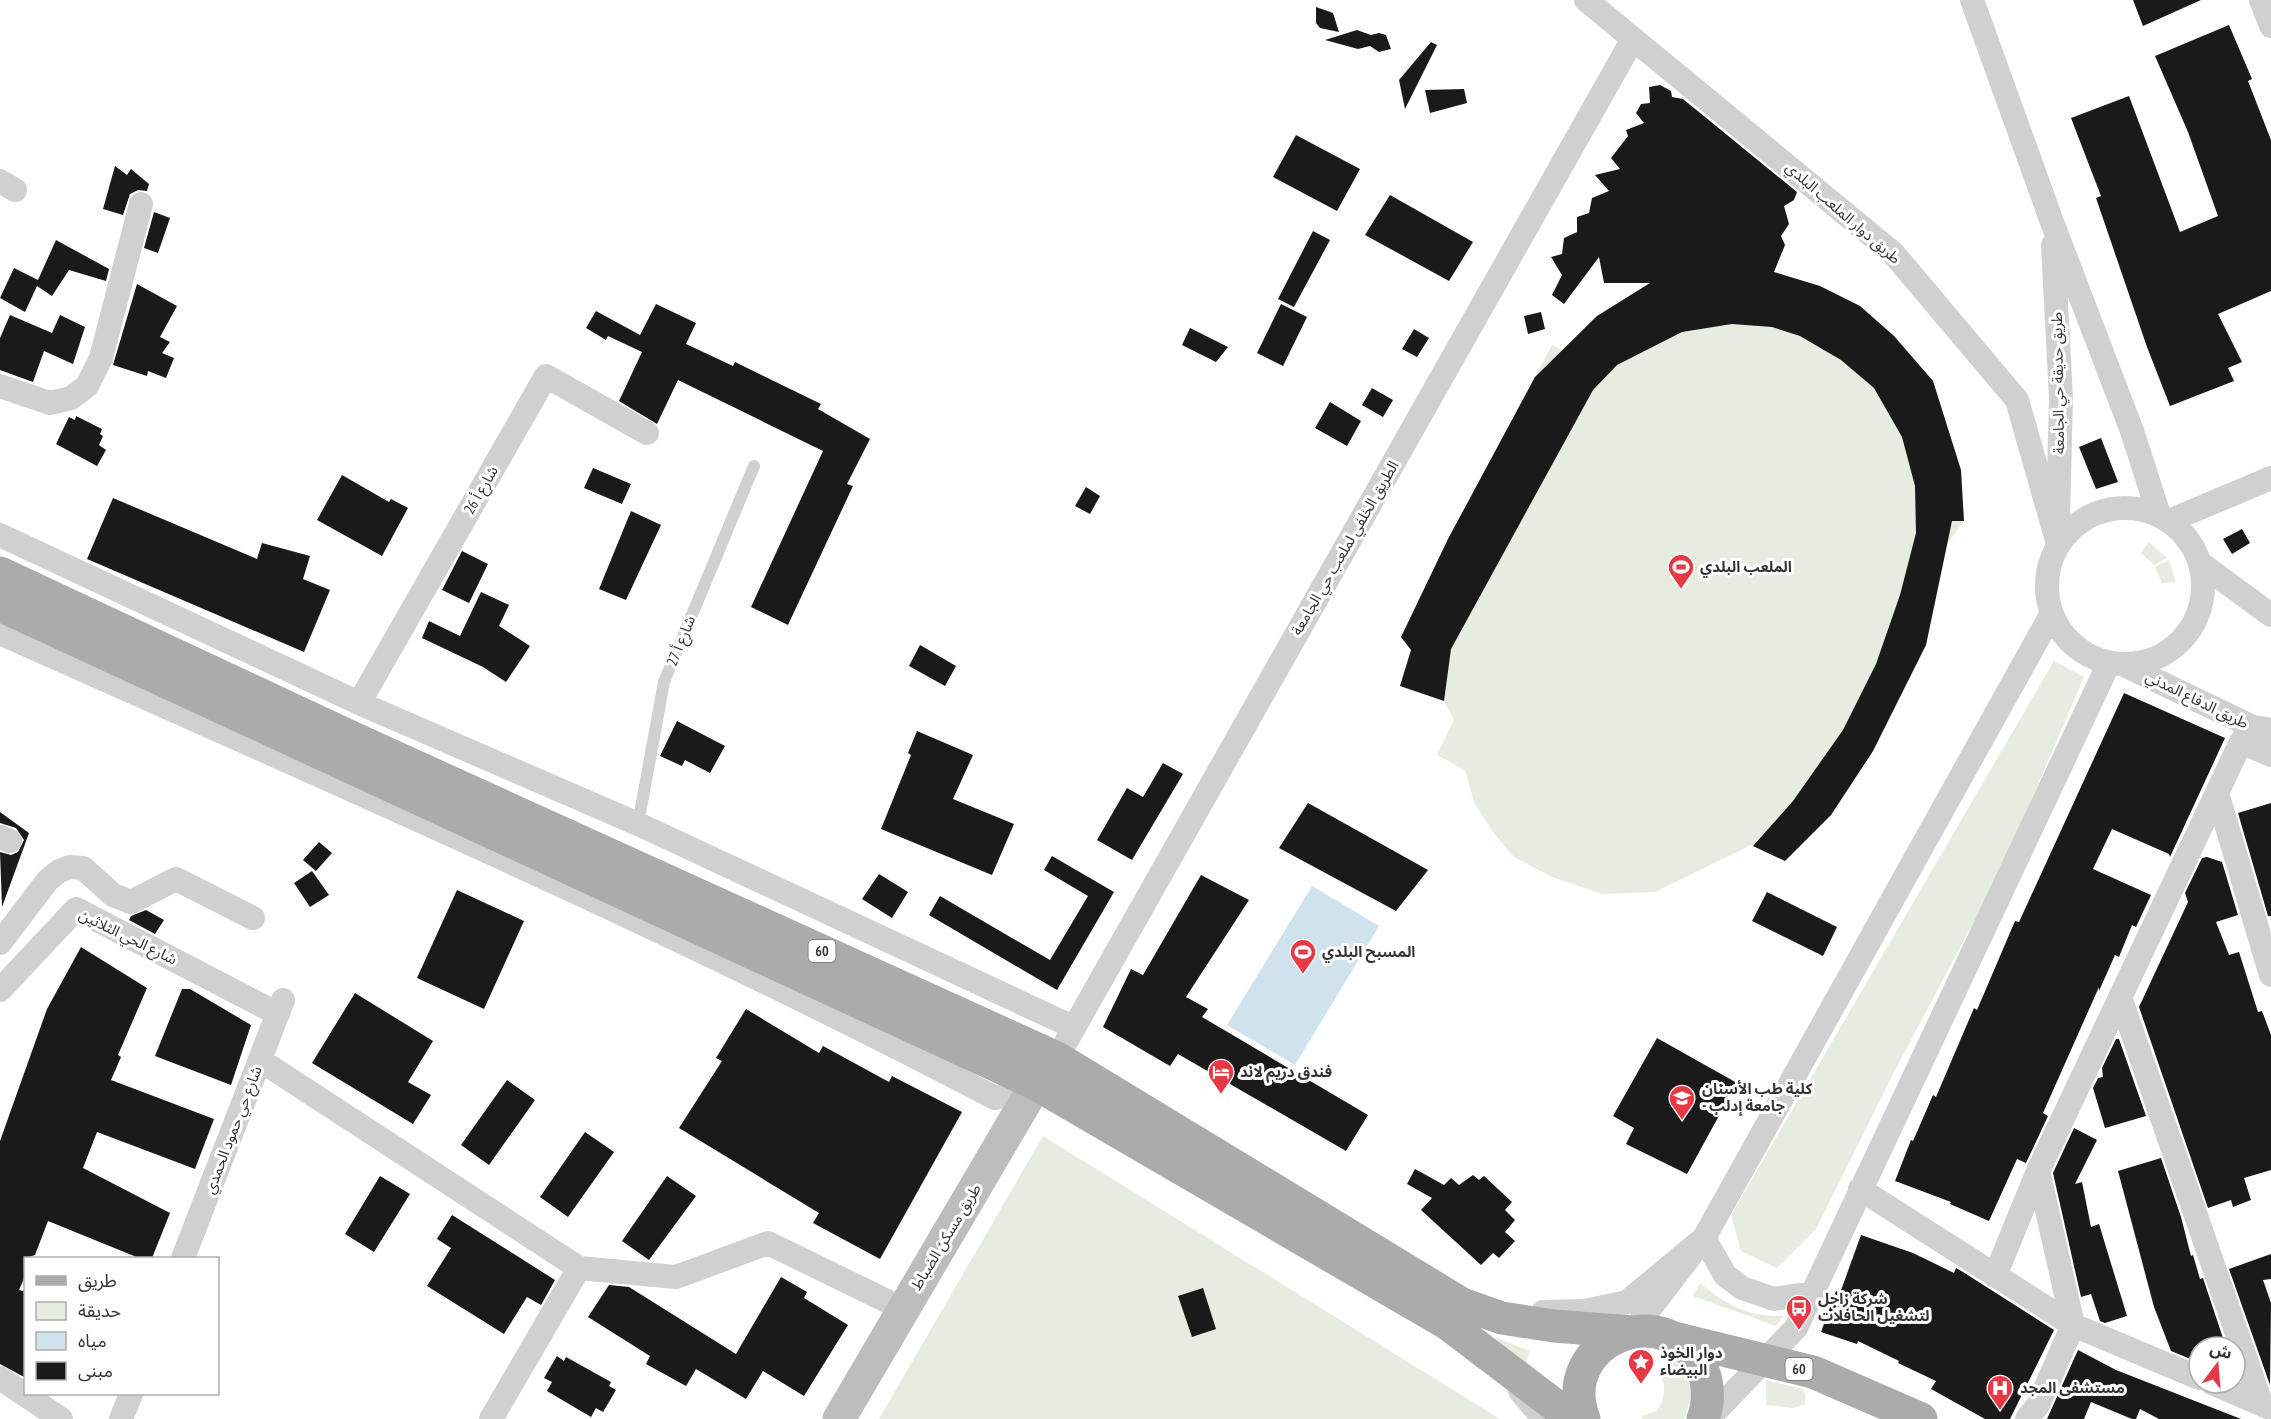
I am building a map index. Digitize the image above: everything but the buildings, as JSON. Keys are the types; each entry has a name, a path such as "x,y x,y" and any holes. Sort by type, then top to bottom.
{"main road":[{"name":"60","path":"0,573 355,739 1058,1058 1462,1304 1502,1318 1554,1326 1632,1332"},
{"name":"60","path":"0,605 1035,1087 1448,1324 1495,1362 1573,1419"},
{"path":"1584,1419 1579,1400 1580,1386 1589,1360 1608,1341 1632,1332 1658,1332 1670,1337 1691,1352 1705,1375 1707,1388 1703,1419"},
{"name":"60","path":"1670,1337 1813,1372 1921,1419"}],"street":[{"name":"طريق دوار الملعب البلدي","path":"1586,0 1607,7 1633,39 1893,253 2018,400 2058,544"},
{"name":"طريق حديقة حي الجامعة","path":"1972,0 2052,222 2164,518"},
{"path":"2261,0 2271,26"},
{"name":"الطريق الخلفي لملعب حي الجامعة","path":"1058,1058 1073,1027 1633,39"},
{"path":"0,386 50,403 71,398 87,386 101,358 141,204"},
{"name":"طريق حديقة حي الجامعة","path":"2052,222 2061,399 2058,544"},
{"name":"شارع أ 26","path":"359,703 546,376 647,433"},
{"path":"2164,518 2271,478"},
{"path":"2131,508 2164,518 2188,539 2200,563 2203,577 2201,606 2188,633 2179,644 2154,659 2117,664 2094,658 2068,641 2052,615 2046,586 2047,571 2058,544 2077,523 2103,510 2131,508"},
{"path":"0,535 359,703 638,824 1073,1027"},
{"path":"2200,563 2271,615"},
{"path":"1632,1332 1704,1238 2052,615"},
{"path":"0,633 388,806 785,992 995,1098 1035,1087"},
{"path":"1813,1372 1796,1355 1792,1345 1796,1328 1860,1189 2117,664"},
{"name":"طريق الدفاع المدني","path":"2117,664 2255,733 2271,755"},
{"path":"1995,1276 2038,1171 2217,793 2255,733"},
{"path":"2217,793 2271,975"},
{"path":"32,956 0,944 48,880 59,871 70,867 83,868 113,895 131,902 177,879 253,918"},
{"name":"شارع الحي الثلاثين","path":"0,990 76,909 281,1007"},
{"path":"2120,997 2266,1406"},
{"name":"شارع حي حمود الحمدي","path":"183,1257 281,1007"},
{"name":"طريق مسكن الضباط","path":"839,1419 1035,1087 1058,1058"},
{"path":"260,1060 579,1268 676,1277 768,1243 903,1309"},
{"path":"2027,1419 2038,1405 2073,1325 2038,1171"},
{"path":"1860,1189 2073,1325 2187,1373"},
{"path":"1704,1238 1725,1275 1742,1288 1774,1299 1813,1293"},
{"path":"1488,1313 1585,1311 1627,1302 1704,1238"},
{"path":"491,1419 579,1268"},
{"path":"1708,1419 1796,1328"},
{"path":"1495,1362 1544,1419"},
{"path":"0,1378 24,1394"},
{"path":"25,1395 61,1419"},
{"path":"121,1419 131,1395"},
{"path":"2240,1395 2266,1406"}],"lane":[{"name":"شارع أ 27","path":"638,824 664,682 754,466"}],"green space":[{"name":"الملعب البلدي","path":"1820,286 1860,306 1895,336 1933,381 1961,470 1964,521 1948,543 1926,645 1873,751 1831,815 1785,861 1751,845 1655,892 1602,894 1552,877 1514,857 1492,831 1474,802 1465,770 1437,755 1454,720 1444,701 1400,686 1411,650 1402,637 1448,539 1552,345 1562,350 1596,317 1639,290"},
{"path":"2149,542 2167,558 2154,565 2141,553"},
{"path":"2169,560 2176,582 2162,583 2155,567"},
{"path":"2054,661 2084,677 2001,870 1894,1072 1816,1229 1777,1268 1741,1251 1731,1215"},
{"path":"1043,1136 1500,1419 879,1419"},
{"path":"1700,1283 1719,1298 1738,1308 1759,1314 1783,1316 1776,1326 1693,1296"},
{"path":"1494,1337 1530,1351 1525,1366"},
{"path":"1672,1361 1676,1361 1687,1376 1694,1400 1689,1403 1684,1419 1642,1419 1642,1416 1657,1411 1664,1390 1661,1376 1669,1369"},
{"path":"1766,1380 1802,1389 1806,1395 1805,1404 1793,1408 1766,1405"}],"water":[{"name":"المسبح البلدي","path":"1312,886 1379,926 1295,1065 1227,1025"}],"place":[{"name":"الملعب البلدي","path":"1681,590"},
{"name":"المسبح البلدي","path":"1303,975"},
{"name":"فندق دريم لاند","path":"1221,1095"},
{"name":"كلية طب الأسنان - جامعة إدلب","path":"1682,1121"},
{"name":"شركة زاجل لتشغيل الحافلات","path":"1799,1331"},
{"name":"دوار الخوذ البيضاء","path":"1641,1385"},
{"name":"مستشفى المجد","path":"2000,1411"}]}
